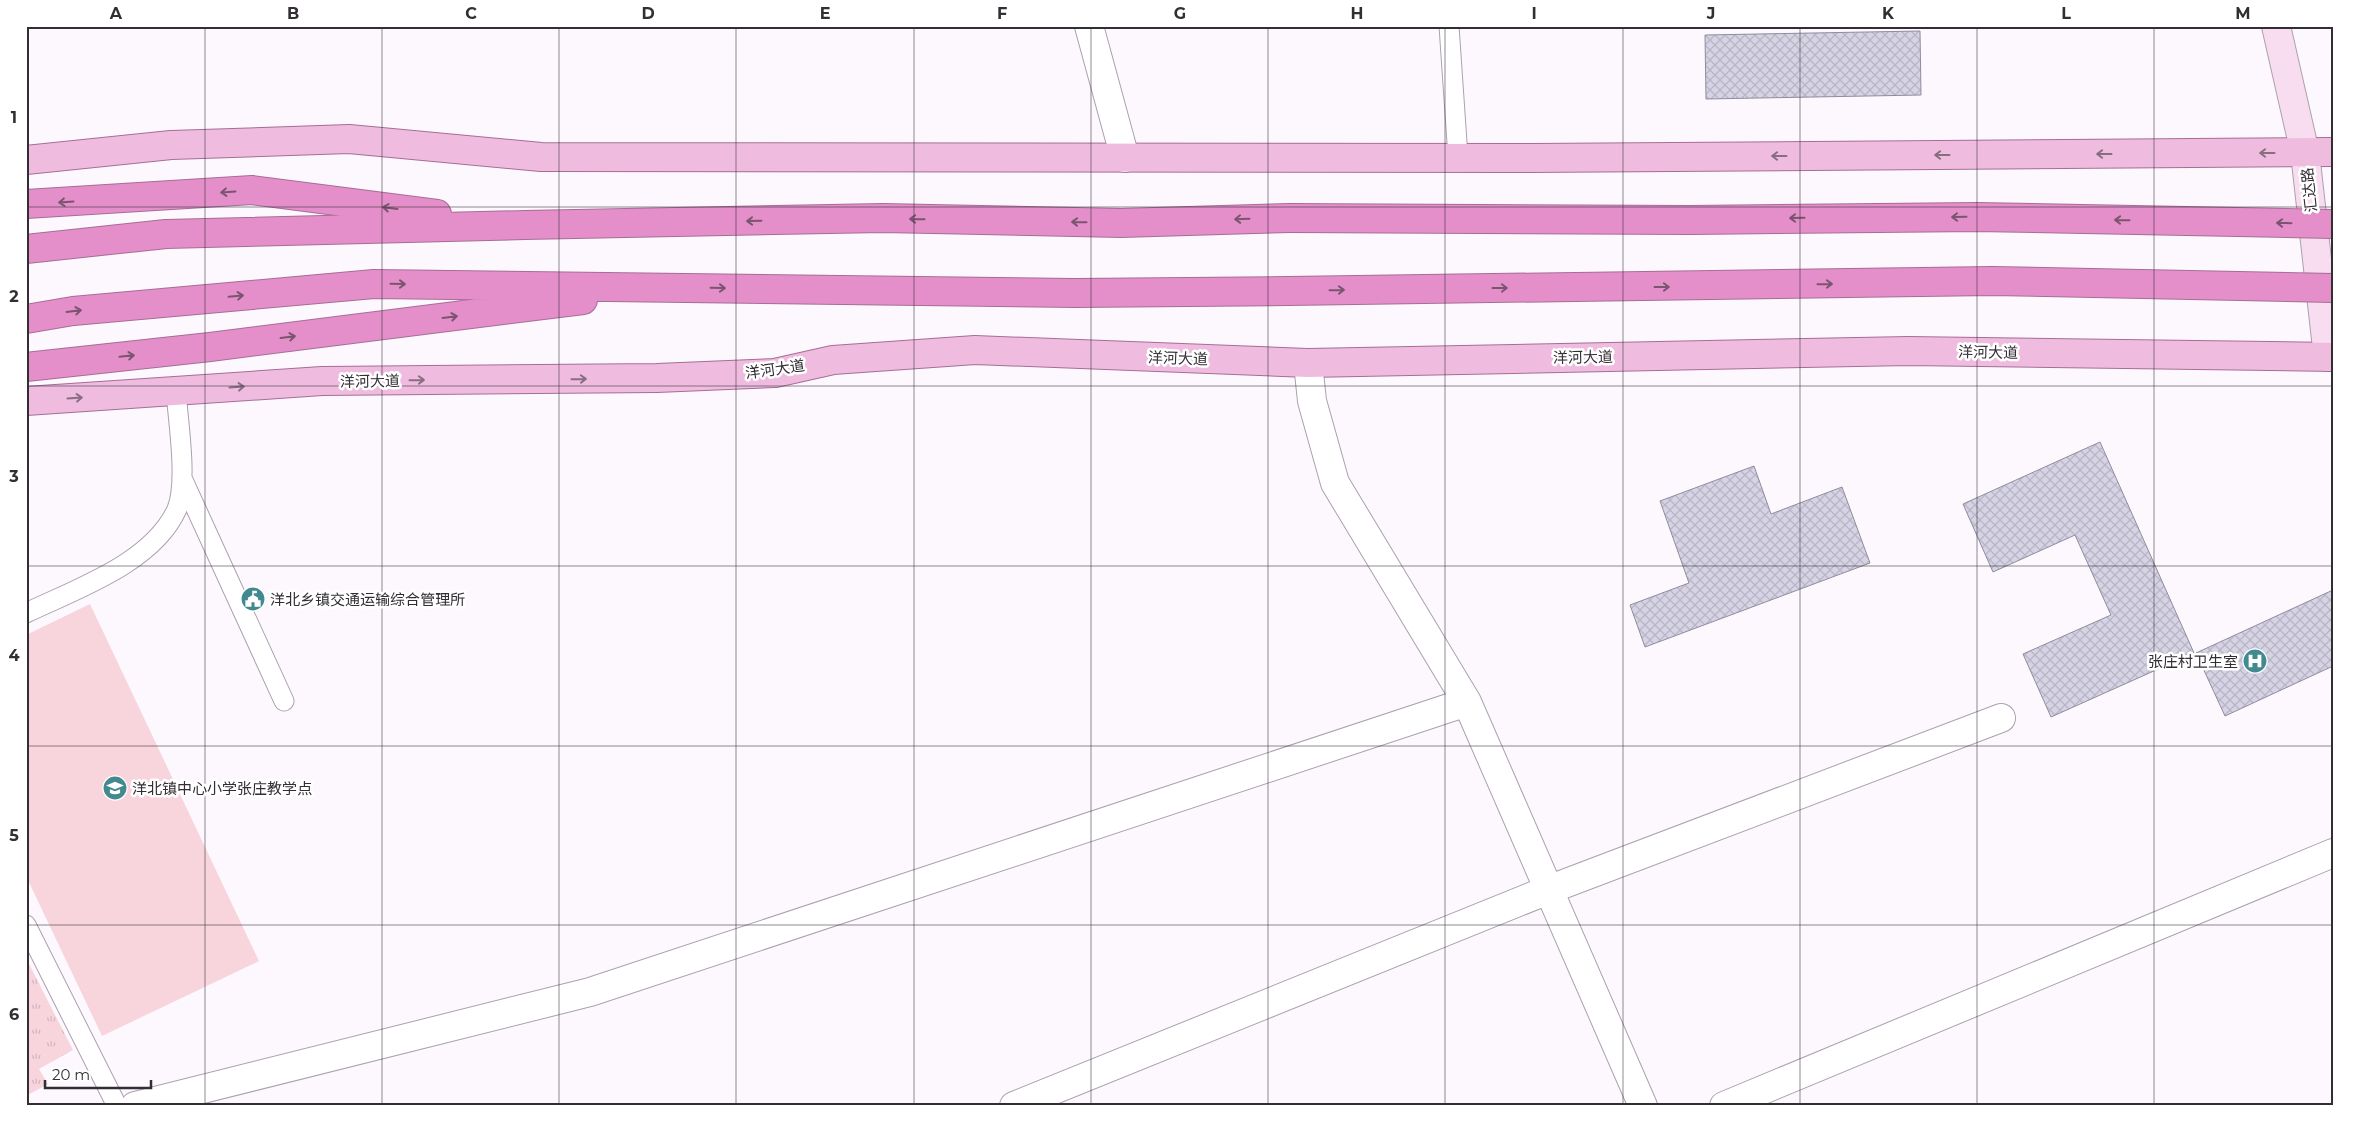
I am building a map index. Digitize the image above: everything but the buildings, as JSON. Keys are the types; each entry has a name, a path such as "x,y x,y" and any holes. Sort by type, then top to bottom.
{"highway":[{"path":"26,204 252,190 525,226"},
{"path":"26,249 166,234 883,218 1121,222 1290,218 1700,220 1977,216 2333,224"},
{"path":"26,318 73,311 374,284 1075,293 1992,282 2333,288"},
{"path":"26,367 219,346 684,288"}],"main road":[{"path":"26,160 171,145 348,139 541,157 1458,158 2333,152"},
{"name":"洋河大道","path":"26,402 322,381 657,378 765,373 833,360 975,350 1308,363 1909,351 2331,361"}],"street":[{"path":"1089,26 1124,158"},
{"name":"汇达路","path":"2276,26 2305,153 2331,361"},
{"path":"1308,363 1312,401 1335,483 1467,702 1644,1106"},
{"path":"135,1106 590,992 1467,702"},
{"path":"1014,1106 1548,890 2001,718"},
{"path":"1724,1106 2333,853"}],"lane":[{"path":"1448,26 1458,158"},
{"path":"26,613 132,561 163,530 177,508 182,478 176,391"},
{"path":"182,478 284,701"},
{"path":"26,925 117,1106"}],"green space":[{"name":"洋北镇中心小学张庄教学点","path":"90,604 259,961 102,1036 26,876 26,635"},
{"path":"26,958 73,1050 39,1069 48,1084 26,1096"},
{"path":"26,1023 38,1045 26,1051"}],"place":[{"name":"洋北乡镇交通运输综合管理所","path":"253,599"},
{"name":"张庄村卫生室","path":"2255,661"},
{"name":"洋北镇中心小学张庄教学点","path":"115,788"}]}
